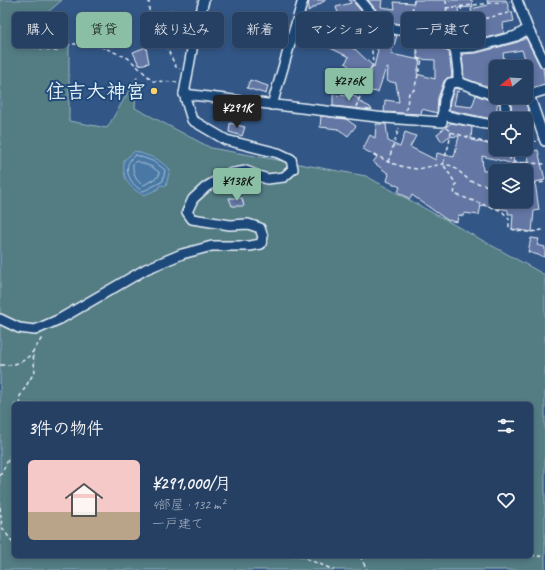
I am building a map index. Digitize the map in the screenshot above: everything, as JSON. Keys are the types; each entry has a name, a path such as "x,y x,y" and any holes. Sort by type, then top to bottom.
{"street":[{"path":"0,319 19,328 35,330 60,319 146,269 182,254 212,246 250,246 261,244 263,237 260,228 248,224 230,224 192,220 187,212 193,199 206,187 228,174 246,171 267,179 284,177 293,169 291,159 271,151 226,140 206,130 192,120 184,94 185,83 204,0"},
{"path":"272,105 303,0"},
{"path":"360,0 370,12"},
{"path":"518,4 528,29 545,63"},
{"path":"485,44 516,36 528,29"},
{"path":"452,48 458,72 458,82"},
{"path":"442,118 450,83 458,82 489,93"},
{"path":"533,94 545,90"},
{"path":"184,94 403,120 442,118 489,124"},
{"path":"531,104 545,141"}],"path":[{"path":"149,0 148,10 176,67 187,73"},
{"path":"412,12 414,0"},
{"path":"446,0 447,12"},
{"path":"446,8 491,3 518,4"},
{"path":"485,16 518,4"},
{"path":"461,7 462,12"},
{"path":"68,45 71,44 95,44 128,58 153,81 185,83"},
{"path":"39,48 56,51 62,48"},
{"path":"353,114 374,64 372,52 374,48"},
{"path":"388,162 403,120 409,93 414,90 422,60 417,58 418,48"},
{"path":"442,118 451,132 489,144"},
{"path":"451,132 443,164 456,184 454,194 502,211 509,219 509,228 521,233 545,229"},
{"path":"374,154 388,162 417,169 443,164 453,166 470,181 489,186"},
{"path":"510,156 512,162 545,164"},
{"path":"533,184 545,182"},
{"path":"0,365 14,365 25,360 32,354 47,325"},
{"path":"19,402 18,398 34,371 32,354"},
{"path":"0,476 12,452"},
{"path":"0,507 2,527 12,542"},
{"path":"533,555 545,557"},
{"path":"305,558 334,570"},
{"path":"361,558 367,570"}],"green space":[{"path":"0,0 62,0 48,12 12,12 12,48 68,48 69,39 69,121 107,128 137,77 135,108 211,148 366,176 545,275 545,570 0,570"}],"water":[{"path":"135,151 157,159 170,169 166,186 160,185 158,189 144,195 130,186 125,177 124,160"}],"building":[{"path":"309,0 326,0 308,11"},
{"path":"349,0 354,0 355,4 362,12 338,12 336,7 351,3"},
{"path":"368,0 382,0 381,7 395,9 394,2 414,3 414,0 472,0 473,7 458,8 458,12 401,12 401,24 393,23 393,12 378,12"},
{"path":"487,0 506,0 510,12 512,12 514,21 503,23 504,33 485,38 485,12 471,12 471,9 488,5"},
{"path":"393,35 397,36 393,48"},
{"path":"526,38 540,66 543,68 545,84 533,88 533,60 526,60 522,50 503,53 504,60 489,60 489,87 464,78 462,54 477,53 518,42"},
{"path":"146,48 149,63 139,65 133,52"},
{"path":"330,48 352,48 356,50 374,67 378,50 375,48 393,48 391,54 420,60 417,74 435,79 435,60 417,59 417,48 440,48 449,52 452,77 447,78 444,81 438,98 437,113 422,109 421,114 384,112 385,100 399,102 396,83 387,81 388,68 386,68 378,92 371,91 371,67 362,82 350,71 352,69 345,63 349,57"},
{"path":"250,80 268,86 266,94 247,88"},
{"path":"454,88 460,89 459,92 457,91 454,105 472,107 476,95 489,100 489,104 497,104 497,112 489,112 489,118 487,118 449,110"},
{"path":"351,94 359,99 358,101 370,107 372,110 333,106 333,95 350,96"},
{"path":"511,104 526,104 529,112 512,112"},
{"path":"321,116 346,119 356,126 348,136 338,129 320,127"},
{"path":"230,123 245,127 242,136 229,132"},
{"path":"451,123 472,127 471,140 489,144 489,156 513,156 514,163 529,162 528,156 533,156 533,151 538,150 545,180 535,182 539,210 534,211 532,232 512,229 513,214 508,214 508,210 497,208 533,208 533,164 514,164 482,156 483,171 489,171 489,206 481,205 479,215 464,213 464,216 458,215 457,222 447,220 412,195 410,199 398,192 400,187 387,181 389,174 373,162 377,157 363,149 370,135 375,138 376,124 386,124 388,141 400,147 405,132 416,136 410,147 436,160 437,153 454,157 459,136 448,137 442,142 437,134"},
{"path":"229,198 242,198 244,206 232,206"},
{"path":"531,238 539,239 537,245 545,247 545,257 528,252"}],"place":[{"name":"住吉大神宮","path":"154,91"}]}
